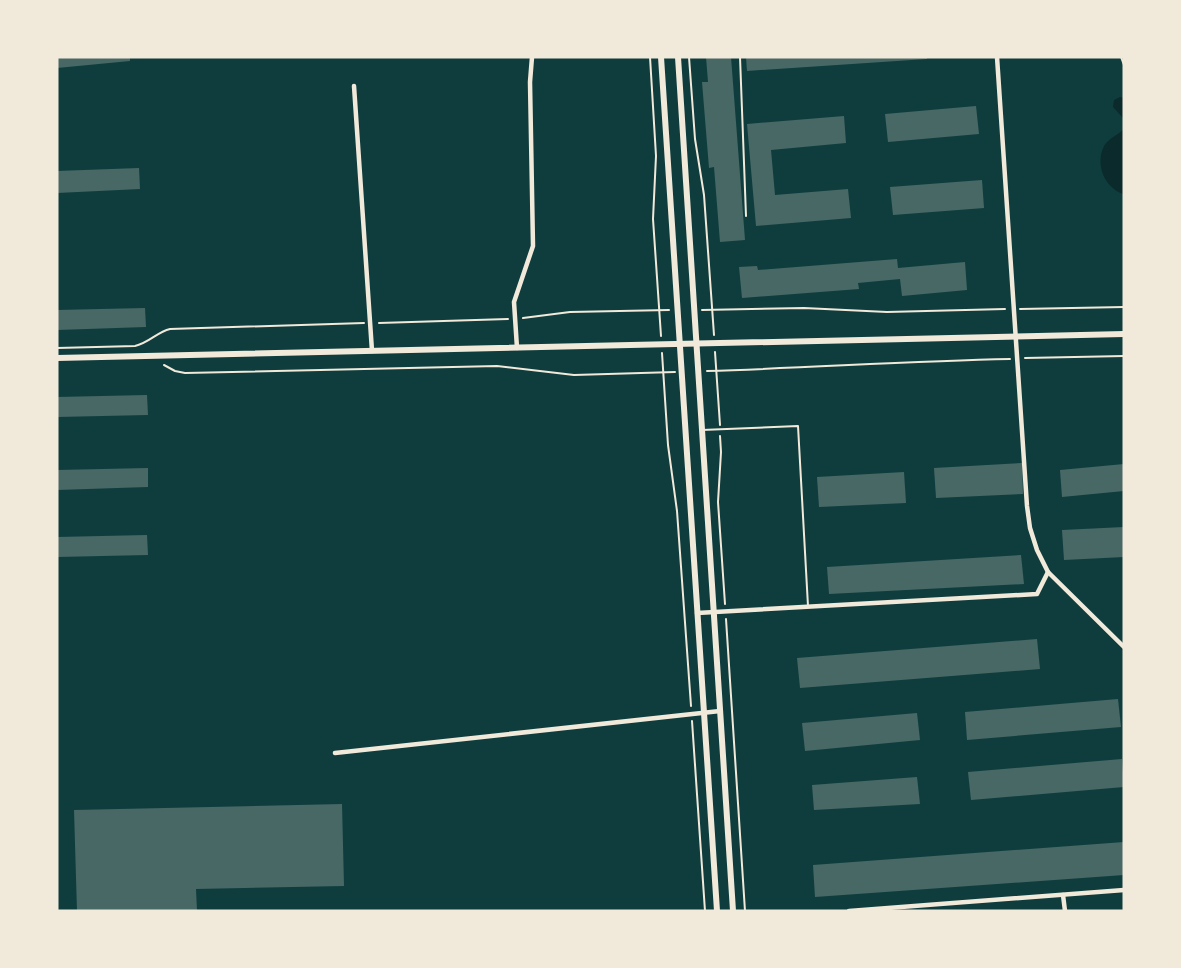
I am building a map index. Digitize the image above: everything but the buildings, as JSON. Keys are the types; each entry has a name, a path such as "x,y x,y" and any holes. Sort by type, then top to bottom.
{"street":[{"path":"517,348 514,302 533,246 530,82 532,57"},
{"path":"662,57 717,911"},
{"path":"678,57 733,911"},
{"path":"997,57 1030,528 1037,550 1048,572 1124,646"},
{"path":"354,86 372,351"},
{"path":"57,358 1124,334"},
{"path":"698,613 1037,594 1048,572"},
{"path":"335,753 720,711"},
{"path":"849,911 1124,890"},
{"path":"1063,895 1065,911"}],"lane":[{"path":"740,57 746,216"},
{"path":"702,430 798,426 808,606"}],"path":[{"path":"650,57 656,156 653,219 658,301"},
{"path":"689,57 694,139 704,195 711,301"},
{"path":"1120,57 1124,65"},
{"path":"724,309 804,308 887,312 1124,307"},
{"path":"57,348 143,345 170,328 515,319 554,313 650,311"},
{"path":"1048,358 1124,356"},
{"path":"724,371 835,367 902,361 1001,359"},
{"path":"161,363 175,372 185,373 497,366 574,375 653,373"},
{"path":"664,381 670,463 677,511 705,911"},
{"path":"717,381 721,452 718,502 745,911"}],"water":[{"path":"1124,98 1124,119 1113,107 1114,100"},
{"path":"1124,122 1123,194 1116,191 1106,180 1100,160 1104,146 1123,130"}]}
